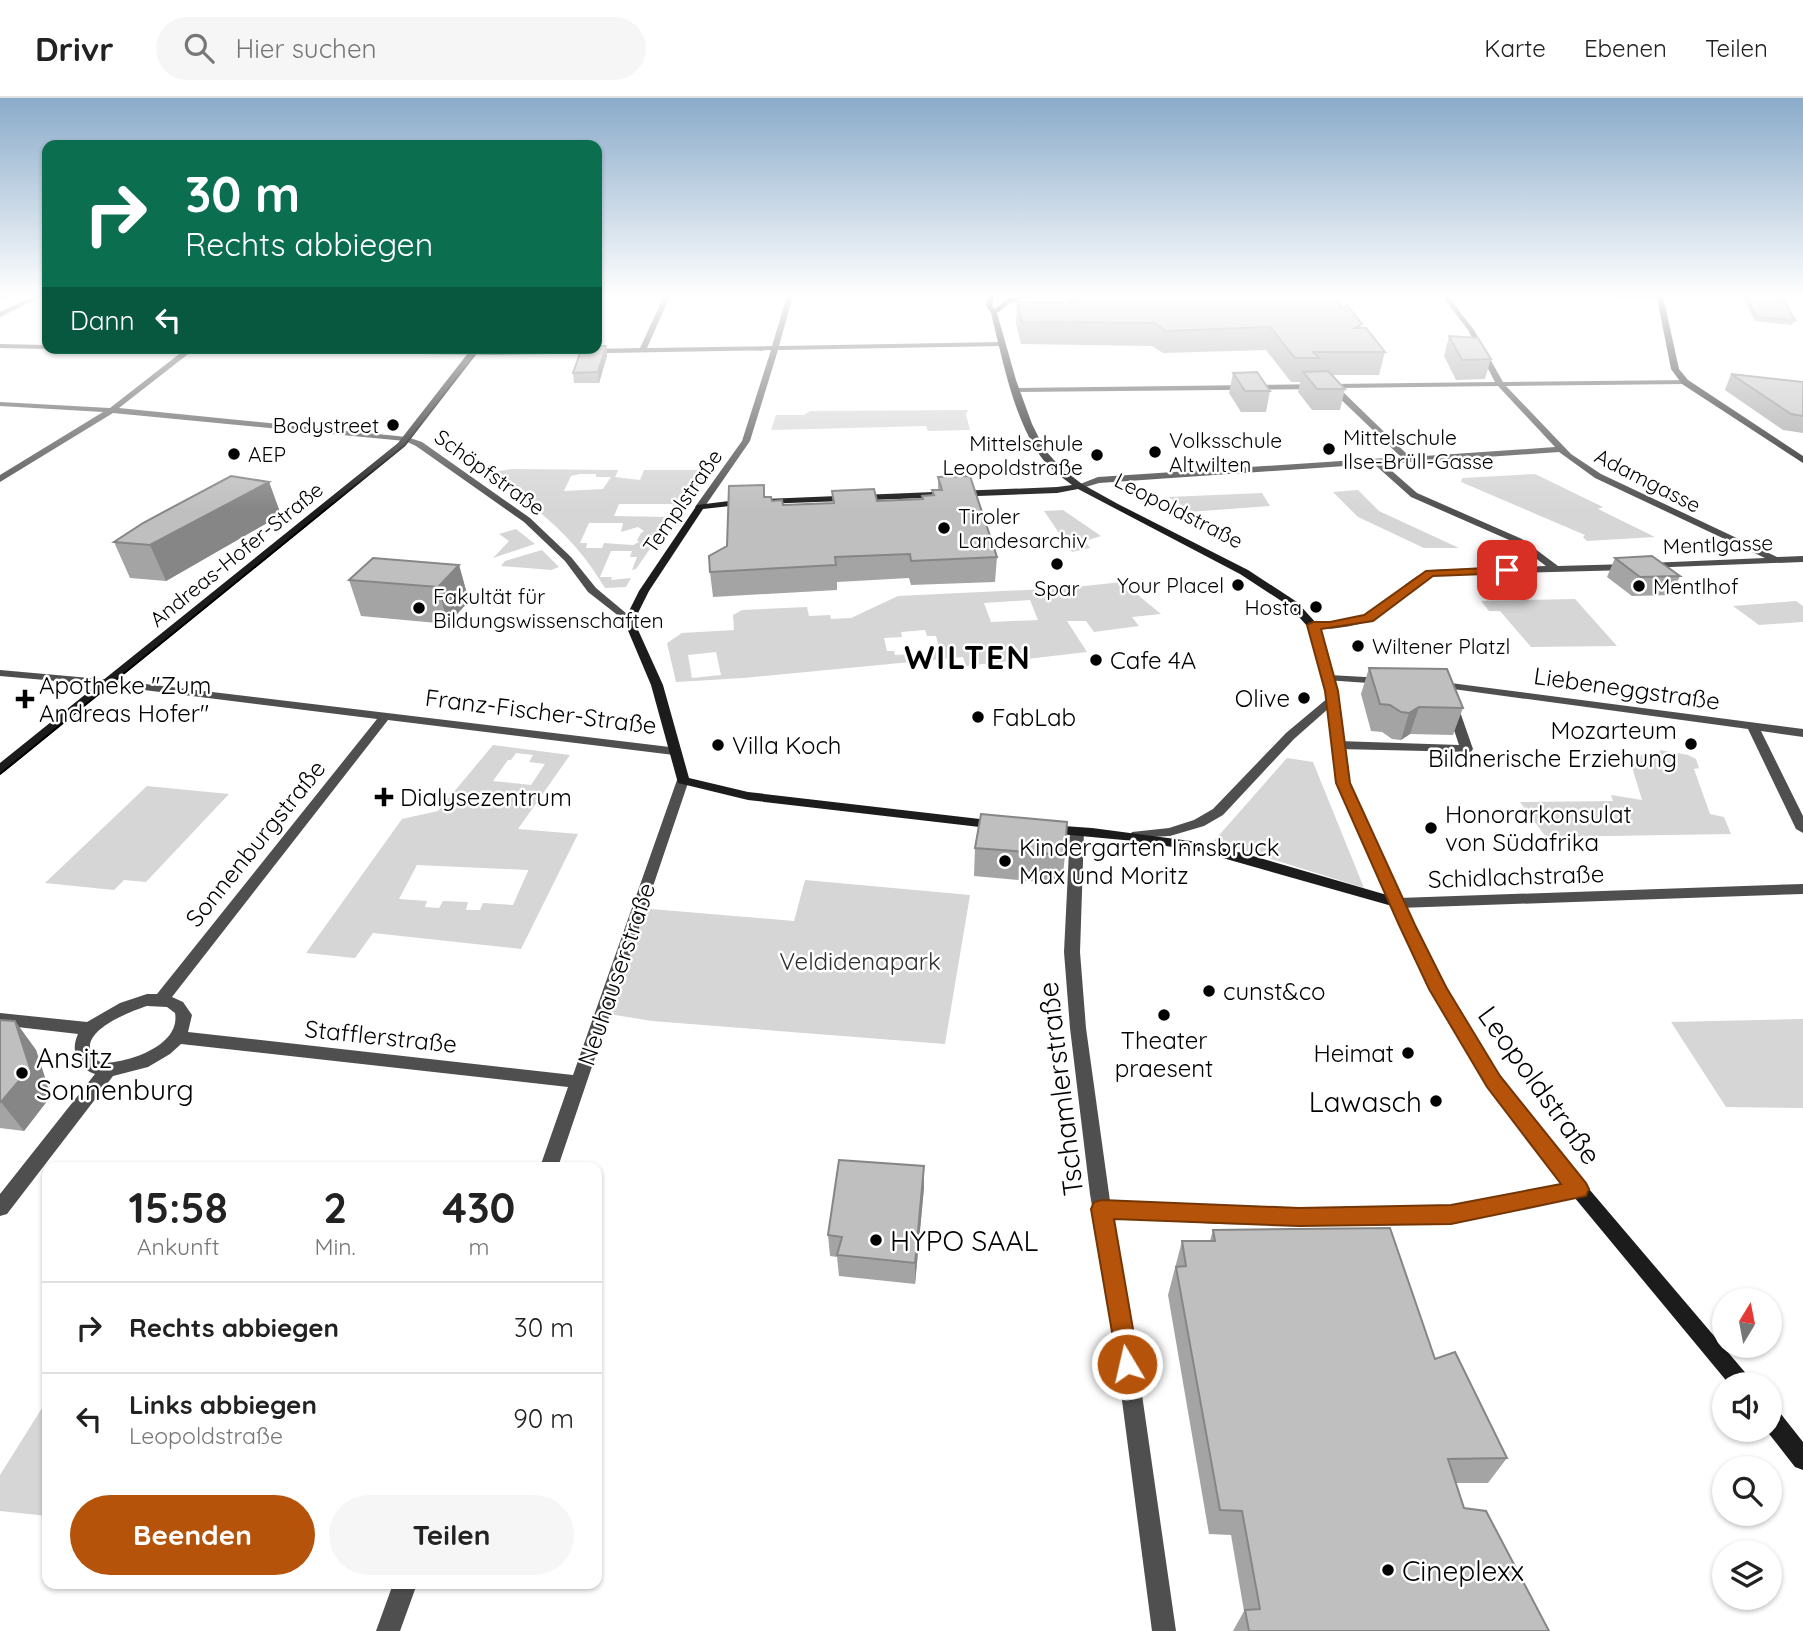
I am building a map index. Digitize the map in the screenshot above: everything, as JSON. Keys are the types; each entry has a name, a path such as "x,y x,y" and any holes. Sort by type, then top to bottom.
{"street":[{"path":"0,479 112,410 166,368"},
{"name":"Andreas-Hofer-Straße","path":"0,769 407,439 462,368"},
{"name":"Templstraße","path":"629,621 644,591 746,441 769,368"},
{"name":"Leopoldstraße","path":"1008,368 1041,451 1079,486 1244,572 1286,598 1313,625 1333,699 1343,783 1438,989 1469,1043 1532,1134 1732,1372"},
{"name":"Adamgasse","path":"1491,368 1500,384 1580,466 1752,550 1803,566"},
{"path":"1675,368 1685,382 1803,460"},
{"path":"1015,390 1685,382"},
{"path":"1332,386 1408,459"},
{"name":"Schöpfstraße","path":"0,404 112,410 407,439 419,444 527,520 568,559 592,590 629,621"},
{"path":"700,506 1056,490 1098,480 1563,449"},
{"path":"1376,461 1414,495 1519,541 1556,569"},
{"name":"Mentlgasse","path":"1313,625 1330,626 1368,618 1430,573 1803,559"},
{"path":"629,621 651,668 666,712 674,751"},
{"name":"Franz-Fischer-Straße","path":"0,673 108,682 674,751 683,780"},
{"path":"1329,678 1390,681"},
{"name":"Liebeneggstraße","path":"1418,683 1803,733"},
{"path":"1338,745 1467,749 1445,685"},
{"path":"1138,835 1170,832 1199,823 1218,812 1290,736 1333,699"},
{"name":"Sonnenburgstraße","path":"161,1000 386,715"},
{"path":"1752,726 1803,829"},
{"path":"683,780 748,796 849,810 1009,826"},
{"name":"Neuhauserstraße","path":"552,1162 683,780"},
{"path":"1034,828 1138,835 1223,852 1360,895 1399,903"},
{"name":"Tschamlerstraße","path":"1077,831 1072,952 1078,1028 1164,1631"},
{"name":"Schidlachstraße","path":"1399,903 1803,889"},
{"path":"147,1000 161,1000 173,1003 184,1016 177,1037 155,1057 123,1069 108,1070 85,1061 82,1051 84,1040 91,1029 116,1009 147,1000"},
{"path":"0,1019 91,1029"},
{"name":"Stafflerstraße","path":"177,1037 579,1082"},
{"path":"0,1208 108,1070"},
{"path":"1102,1209 1220,1216 1451,1214 1578,1189"},
{"path":"1782,1433 1803,1459"},
{"path":"388,1631 403,1589"}],"green space":[{"path":"968,410 966,414 970,430 928,431 926,426 771,430 776,415 804,415 810,411"},
{"path":"511,469 618,470 615,477 640,480 644,470 712,470 668,523 636,569 632,570 637,557 630,557 632,551 611,551 600,577 612,577 611,580 631,578 626,587 605,588 579,552 552,523 487,473","holes":["596,474 596,477 611,477 603,489 564,491 571,476","619,504 673,504 669,517 614,516","589,523 623,523 621,532 638,527 644,531 637,540 639,542 633,545 604,543 602,548 586,548 587,543 580,543"]},
{"path":"1535,474 1603,507 1598,509 1655,537 1587,541 1583,537 1585,535 1461,482 1462,478"},
{"path":"1358,490 1379,511 1459,548 1424,548 1358,517 1333,492"},
{"path":"1262,493 1270,506 1188,512 1187,508 1168,497"},
{"path":"1063,510 1101,536 1085,541 1090,548 1072,552 1044,511"},
{"path":"516,529 535,544 493,558 509,541 499,534"},
{"path":"542,550 559,567 551,570 501,566 505,561"},
{"path":"1122,582 1161,614 1132,617 1139,626 1094,632 1086,621 1067,621 1087,652 966,666 963,657 676,682 667,643 682,633 734,630 733,615 742,610 807,607 809,616 851,618 898,596 1066,588","holes":["1030,600 1038,620 991,622 984,603","925,630 927,636 936,636 939,648 932,649 933,653 895,655 894,651 887,651 884,638 902,637 901,632","716,652 721,675 692,678 688,655"]},
{"path":"1575,599 1617,646 1531,647 1500,611 1489,611 1481,601"},
{"path":"1796,601 1803,606 1803,622 1759,625 1733,606"},
{"path":"493,745 570,755 518,829 578,834 521,949 373,933 355,958 306,953 402,819 438,811","holes":["516,753 533,755 529,762 545,764 531,785 493,781","417,865 528,870 528,871 513,905 483,903 480,910 466,910 468,902 443,901 439,908 425,907 427,901 399,899"]},
{"path":"1660,750 1696,759 1699,768 1694,769 1710,814 1724,817 1731,834 1546,837 1520,802 1613,801 1611,795 1642,800 1629,757 1660,753"},
{"path":"1287,758 1313,762 1364,888 1214,841"},
{"path":"147,786 229,794 146,882 124,880 114,890 45,883"},
{"name":"Veldidenapark","path":"805,880 970,895 945,1044 652,1021 603,1013 639,908 794,921"},
{"path":"1803,1019 1803,1108 1726,1107 1671,1022"},
{"path":"42,1408 42,1515 0,1511 0,1475"}],"building":[{"path":"575,368 599,368 598,372 573,373"},
{"path":"1328,371 1345,389 1317,389 1303,372"},
{"path":"1257,372 1270,391 1245,391 1233,373"},
{"path":"1731,374 1803,382 1803,416 1791,414"},
{"path":"231,476 269,482 150,545 114,542 143,523"},
{"path":"970,476 997,557 911,561 910,554 835,557 836,565 710,572 709,556 727,546 729,486 764,485 764,497 771,497 772,501 782,500 783,505 834,503 832,491 874,489 877,501 923,499 922,496 934,495 932,490 942,490 938,477"},
{"path":"1652,556 1680,576 1640,577 1615,558"},
{"path":"373,558 459,565 438,587 349,580"},
{"path":"1369,668 1447,669 1463,708 1419,707 1409,713 1380,704"},
{"path":"981,814 1067,822 1065,855 975,848"},
{"path":"0,1020 15,1021 30,1068 1,1102 0,1102"},
{"name":"HYPO SAAL","path":"839,1160 924,1166 915,1263 837,1255 842,1237 828,1235"},
{"name":"Cineplexx","path":"1390,1228 1435,1359 1455,1352 1507,1458 1448,1459 1464,1508 1486,1511 1549,1631 1249,1631 1245,1610 1260,1609 1242,1511 1220,1510 1176,1267 1186,1266 1182,1241 1215,1241 1213,1230"}],"tram line":[{"path":"0,774 405,445 465,368"}],"place":[{"name":"Bodystreet","path":"393,425"},
{"name":"Mittelschule Ilse-Brüll-Gasse","path":"1329,449"},
{"name":"Volksschule Altwilten","path":"1155,452"},
{"name":"AEP","path":"234,454"},
{"name":"Mittelschule Leopoldstraße","path":"1097,455"},
{"name":"Tiroler Landesarchiv","path":"944,528"},
{"name":"Spar","path":"1057,564"},
{"name":"Your Placel","path":"1238,585"},
{"name":"Mentlhof","path":"1639,586"},
{"name":"Hosta","path":"1316,607"},
{"name":"Fakultät für Bildungswissenschaften","path":"419,608"},
{"name":"Wiltener Platzl","path":"1358,646"},
{"name":"Cafe 4A","path":"1096,660"},
{"name":"Olive","path":"1304,698"},
{"name":"Apotheke \"Zum Andreas Hofer\"","path":"25,699"},
{"name":"FabLab","path":"978,717"},
{"name":"Mozarteum Bildnerische Erziehung","path":"1691,744"},
{"name":"Villa Koch","path":"718,745"},
{"name":"Dialysezentrum","path":"384,797"},
{"name":"Honorarkonsulat von Südafrika","path":"1431,828"},
{"name":"Kindergarten Innsbruck Max und Moritz","path":"1005,861"},
{"name":"cunst&co","path":"1209,991"},
{"name":"Theater praesent","path":"1164,1015"},
{"name":"Heimat","path":"1408,1053"},
{"name":"Ansitz Sonnenburg","path":"22,1073"},
{"name":"Lawasch","path":"1436,1101"},
{"name":"HYPO SAAL","path":"876,1240"},
{"name":"Cineplexx","path":"1388,1570"}],"district":[{"name":"WILTEN","path":"968,657"}],"route":[{"path":"1127,1364 1102,1209 1220,1216 1348,1218 1451,1214 1533,1200 1578,1189 1532,1134 1493,1081 1438,989 1407,925 1385,870 1343,783 1331,691 1324,657 1313,625 1330,626 1368,618 1430,573 1507,570"}]}
